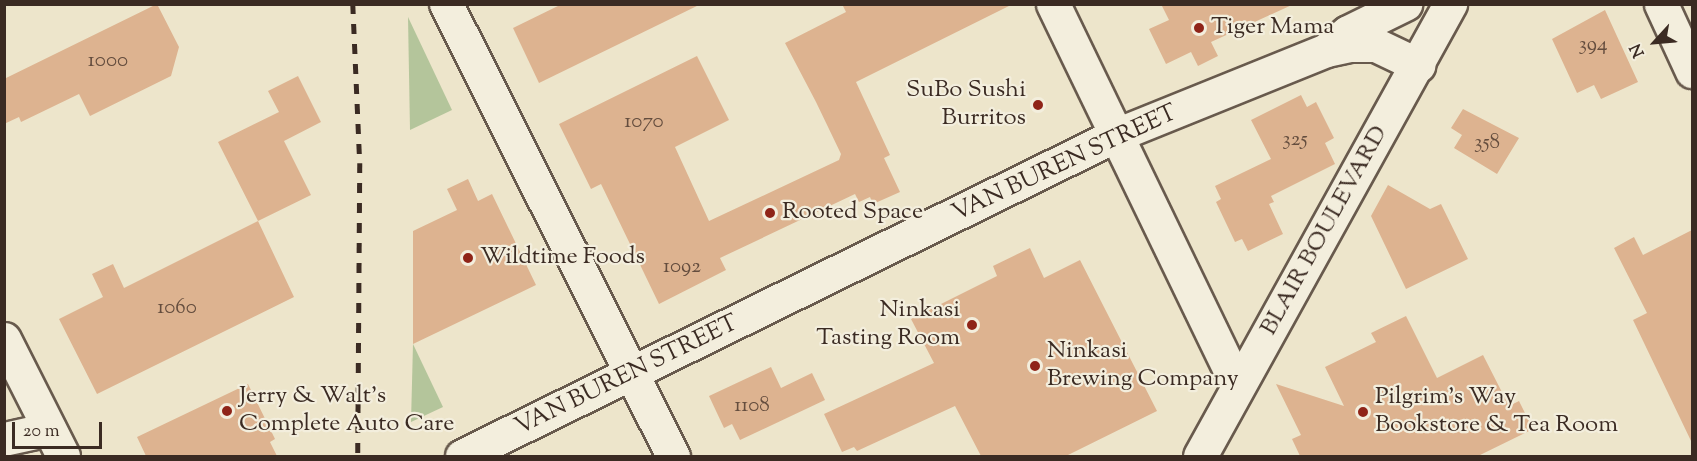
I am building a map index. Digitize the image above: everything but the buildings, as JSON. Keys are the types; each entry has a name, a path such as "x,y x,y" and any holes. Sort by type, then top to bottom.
{"street":[{"path":"446,4 673,456"},
{"path":"1053,4 1238,386"},
{"path":"1326,50 1348,32 1405,4"},
{"name":"BLAIR BOULEVARD","path":"1200,456 1450,4"},
{"path":"1661,4 1692,71"},
{"name":"VAN BUREN STREET","path":"462,456 1116,135 1326,50 1376,45 1418,65"},
{"path":"4,339 56,443"},
{"path":"4,439 56,443"}],"green space":[{"path":"408,17 452,110 410,130"},
{"path":"413,344 443,407 411,422"}],"railway":[{"path":"353,4 360,163 358,456"}],"place":[{"name":"Tiger Mama","path":"1199,28"},
{"name":"SuBo Sushi Burritos","path":"1038,105"},
{"name":"Rooted Space","path":"770,213"},
{"name":"Wildtime Foods","path":"468,258"},
{"name":"Ninkasi Tasting Room","path":"972,325"},
{"name":"Ninkasi Brewing Company","path":"1035,366"},
{"name":"Jerry & Walt's Complete Auto Care","path":"227,411"},
{"name":"Pilgrim's Way Bookstore & Tea Room","path":"1363,412"}]}
